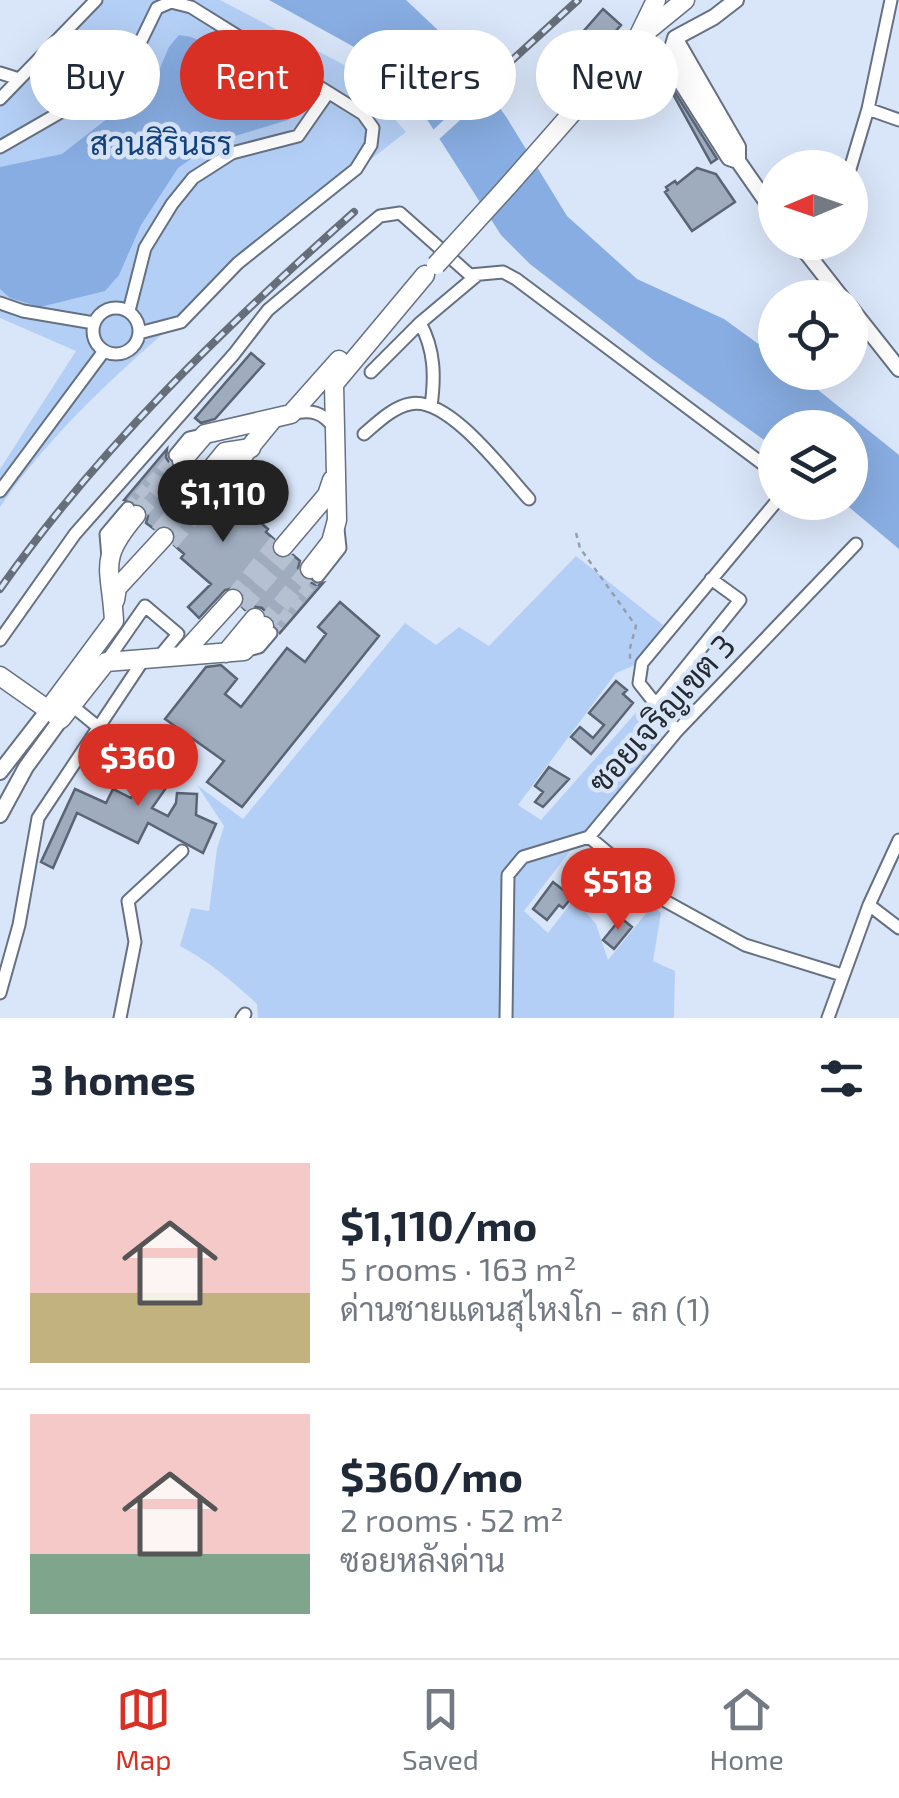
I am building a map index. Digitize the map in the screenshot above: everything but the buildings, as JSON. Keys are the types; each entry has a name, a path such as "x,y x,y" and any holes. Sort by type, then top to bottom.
{"highway":[{"path":"296,558 337,520 334,384 430,270 636,40 657,6 685,0"},
{"path":"196,473 239,450 282,417 382,312 430,270"},
{"path":"196,473 214,433 282,417"},
{"path":"196,473 239,450"},
{"path":"296,558 296,531 327,496 336,470"},
{"path":"296,558 336,470"},
{"path":"119,619 118,588 150,553 150,526"},
{"path":"119,619 108,562 150,526"},
{"path":"62,709 119,619 150,526"},
{"path":"62,709 106,662 235,652 242,615 181,656"},
{"path":"0,676 62,709"}],"main road":[{"path":"678,37 736,0"},
{"path":"678,42 738,147 738,160 758,189"},
{"path":"678,77 730,158 738,160"},
{"path":"868,330 899,369"},
{"path":"0,772 62,709"},
{"path":"0,815 4,799 62,709"}],"street":[{"path":"0,99 96,0"},
{"path":"856,150 891,0"},
{"path":"0,146 106,86 139,45 157,8 171,2 191,7 362,114 373,128 371,145 356,168 238,263 181,322 139,333"},
{"path":"0,74 19,80"},
{"path":"129,311 145,248 193,178 232,153 298,136 328,94"},
{"path":"868,109 899,120"},
{"path":"0,640 75,534 234,354 253,326 380,216 400,213 470,276 503,272 516,279 758,461"},
{"path":"371,372 420,323 476,276"},
{"path":"0,302 23,312 94,322"},
{"path":"109,308 129,311 137,321 139,333 127,352 104,352 95,342 94,322 109,308"},
{"path":"420,323 432,355 435,378 431,406"},
{"path":"0,491 104,352"},
{"path":"364,434 388,414 412,403 431,406 472,436 529,500"},
{"path":"282,417 314,412 324,415 335,429"},
{"path":"677,731 639,683 642,662 761,520"},
{"name":"ซอยเจริญเขต 3","path":"506,1018 508,874 523,857 590,837 677,731 856,544"},
{"path":"656,704 740,600 711,579"},
{"path":"0,993 19,925 38,818 98,726 152,658 178,634 144,606 119,619 106,662"},
{"path":"62,709 98,726"},
{"path":"590,837 667,902 698,920 744,945 842,975"},
{"path":"828,1018 869,905 899,840"},
{"path":"120,1018 135,942 128,901 182,851"},
{"path":"869,905 899,928"}],"path":[{"path":"576,532 580,548 636,626 630,667 639,683"}],"green space":[{"name":"สวนสิรินธร","path":"100,0 220,0 277,30 180,30 180,120 324,120 324,54 344,65 344,120 396,120 406,132 271,240 114,377 43,452 0,507 0,469 76,351 0,318 0,105 30,74 30,120 160,120 160,30 71,30"},
{"path":"576,556 663,625 635,665 616,673 518,805 541,820 640,708 665,740 524,911 548,933 574,899 596,924 608,960 652,906 661,913 653,961 675,971 674,1018 258,1018 257,1004 220,972 180,946 191,908 209,911 224,826 197,785 243,819 405,623 436,645 459,627 489,646"}],"shaded area":[{"path":"269,0 406,0 438,30 344,30 344,41"},
{"path":"180,35 180,120 288,120 215,142 178,168 141,225 119,275 105,291 40,307 10,298 0,289 0,167 62,154 105,120 160,120 160,68 169,47"},
{"path":"508,120 567,216 637,279 724,319 758,344 758,390 818,390 843,410 758,410 758,436 530,264 501,235 428,121"},
{"path":"868,430 899,455 899,549 864,520 868,520"}],"pier":[{"path":"444,120 460,120 436,142 430,133"}],"tunnel":[{"path":"128,508 175,455"},
{"path":"136,515 182,461"},
{"path":"159,533 203,479"},
{"path":"170,542 215,490"},
{"path":"233,599 278,542"},
{"path":"242,607 288,551"},
{"path":"264,626 310,569"},
{"path":"271,633 318,576"}],"railway":[{"path":"516,57 578,0"},
{"path":"0,589 79,487 166,391 354,212"}]}
